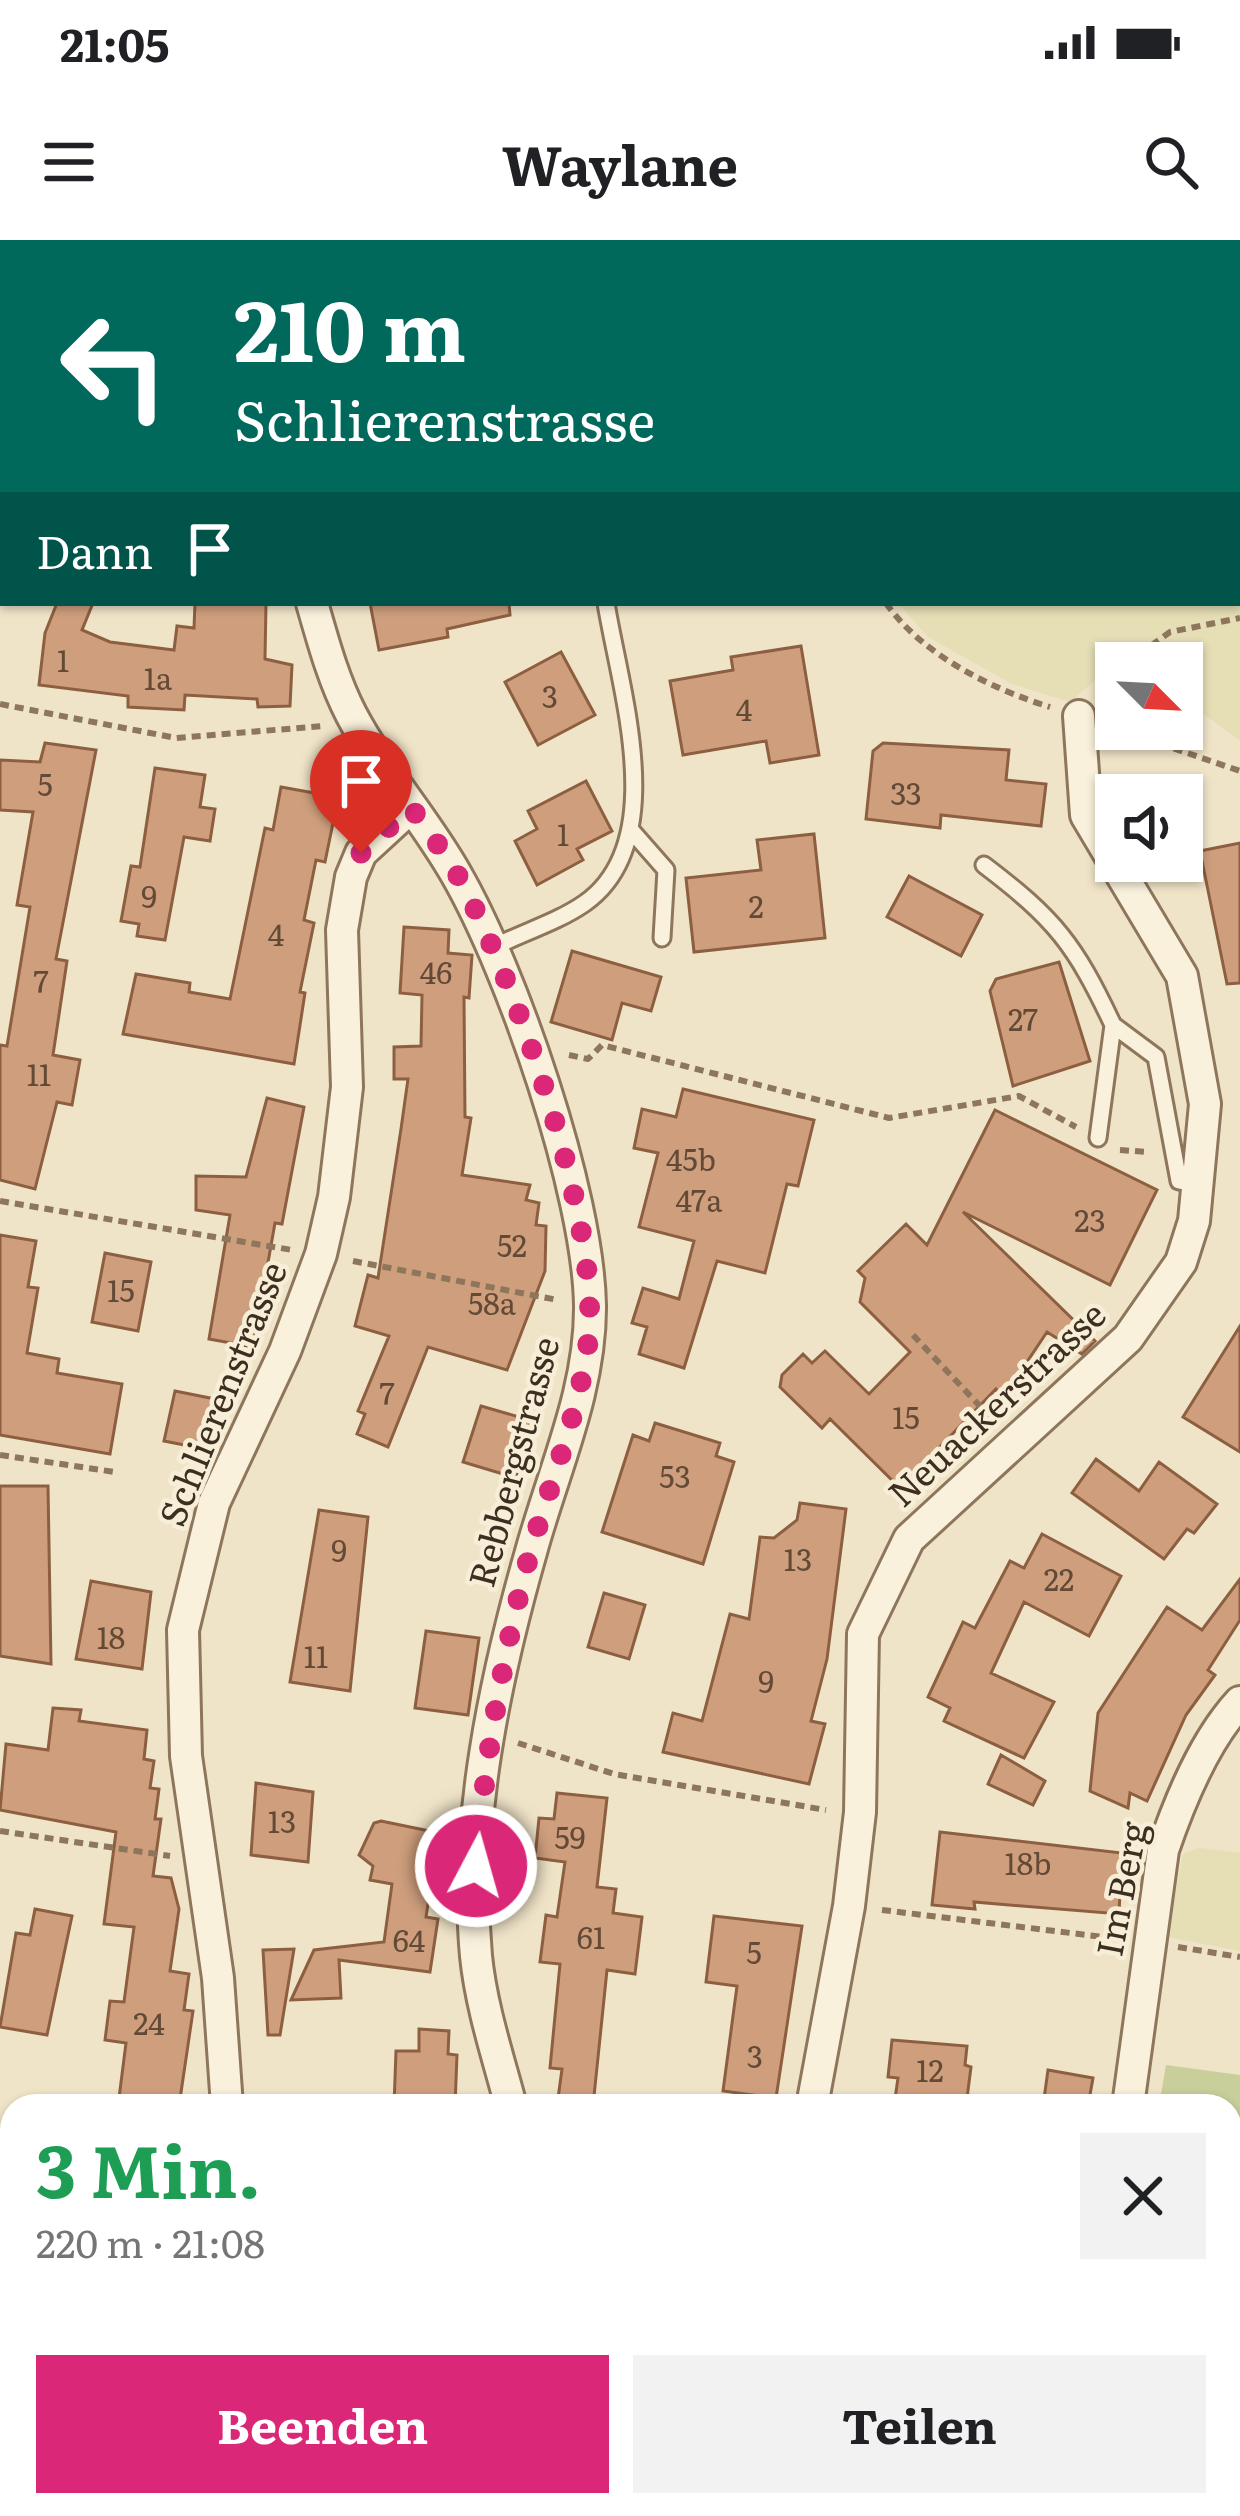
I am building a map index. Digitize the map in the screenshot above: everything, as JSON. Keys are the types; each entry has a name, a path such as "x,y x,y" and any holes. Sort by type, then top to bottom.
{"street":[{"name":"Rebbergstrasse","path":"313,606 351,715 456,872 492,947 534,1060 571,1189 590,1306 573,1416 506,1649 478,1838 476,1958 508,2094"},
{"name":"Neuackerstrasse","path":"814,2094 849,1906 860,1812 862,1634 909,1539 1094,1373 1159,1300 1181,1262 1200,1185 1205,1104 1182,976 1087,815 1079,716"},
{"name":"Schlierenstrasse","path":"226,2094 218,1978 186,1756 183,1630 214,1503 285,1351 321,1254 334,1197 347,1087 342,931 351,877 361,853 411,807"},
{"name":"Im Berg","path":"1129,2094 1140,1941 1163,1850 1177,1810 1225,1718 1240,1702"}],"lane":[{"path":"492,947 585,903 616,872 638,802 606,606"},
{"path":"630,829 665,870 662,938"},
{"path":"984,865 1048,914 1083,961 1113,1024 1156,1057 1179,1181 1200,1185"},
{"path":"1101,1140 1113,1024"}],"path":[{"path":"888,606 904,630 966,670 1028,700 1095,721"},
{"path":"1156,642 1171,632 1240,618"},
{"path":"0,704 176,738 328,726 351,715"},
{"path":"1178,750 1240,771"},
{"path":"561,1053 588,1059 602,1045 889,1118 1019,1096 1078,1129"},
{"path":"1101,1140 1130,1154 1158,1150"},
{"path":"0,1201 302,1251"},
{"path":"351,1260 590,1306"},
{"path":"913,1335 998,1426"},
{"path":"0,1455 115,1472"},
{"path":"530,1745 614,1774 840,1812"},
{"path":"0,1831 189,1859"},
{"path":"849,1906 1240,1957"}],"shaded area":[{"path":"901,606 1240,606 1240,741 1203,714 1203,642 1095,642 1095,680 1070,702 1012,684 928,637"},
{"path":"1200,1848 1240,1853 1240,1951 1167,1937 1183,1854"}],"green space":[{"path":"1166,2065 1240,2075 1240,2094 1161,2094"}],"building":[{"path":"56,606 92,606 82,630 110,642 174,650 177,626 194,628 195,606 266,606 265,659 292,665 290,706 258,707 257,699 185,695 184,710 128,707 128,696 39,685 45,633"},
{"path":"371,606 509,606 510,615 447,629 448,637 379,650"},
{"path":"801,646 819,755 770,763 766,741 683,755 670,681 733,670 731,657"},
{"path":"561,652 595,715 538,745 505,682"},
{"path":"45,743 96,750 56,959 67,961 53,1055 80,1060 72,1105 57,1102 35,1189 0,1180 0,1045 7,1046 30,907 17,905 33,812 0,810 0,760 40,762"},
{"path":"883,743 1009,750 1006,780 1046,784 1041,826 941,815 940,828 866,819 873,751"},
{"path":"155,768 205,775 200,807 215,809 210,841 184,837 165,940 137,936 139,924 121,921 131,866 140,867"},
{"path":"586,781 612,831 577,849 583,860 537,885 515,841 537,829 528,811"},
{"path":"281,787 331,796 327,816 334,818 325,862 316,860 304,920 314,923 300,992 305,993 294,1064 123,1034 136,974 190,983 189,992 230,999 265,828 273,830"},
{"path":"814,834 825,938 694,952 686,878 761,870 757,840"},
{"path":"1240,843 1240,983 1227,984 1203,850"},
{"path":"909,876 982,915 961,956 887,917"},
{"path":"404,927 449,930 448,953 472,955 469,998 464,997 465,1117 471,1118 462,1175 530,1185 526,1200 539,1203 536,1225 546,1226 545,1271 507,1370 428,1347 388,1447 357,1434 365,1414 358,1411 389,1336 355,1326 368,1275 378,1278 408,1079 394,1079 394,1047 421,1046 422,995 400,993"},
{"path":"572,951 661,977 651,1011 622,1003 612,1040 551,1022"},
{"path":"1059,962 1090,1061 1013,1086 990,991 996,979"},
{"path":"683,1089 814,1120 798,1186 787,1184 765,1273 717,1261 684,1368 639,1354 647,1327 632,1323 643,1288 679,1299 694,1241 639,1227 658,1153 634,1148 642,1109 676,1117"},
{"path":"267,1098 304,1107 282,1224 275,1223 253,1347 209,1339 230,1215 196,1210 196,1176 246,1177"},
{"path":"995,1110 1157,1190 1110,1285 963,1212 1095,1341 1082,1354 1047,1332 1025,1365 1033,1371 1006,1399 996,1389 900,1488 830,1419 822,1428 780,1387 782,1375 803,1354 812,1363 825,1351 869,1394 910,1352 860,1302 865,1278 858,1271 906,1224 927,1245"},
{"path":"0,1235 36,1241 28,1287 38,1288 27,1353 59,1359 57,1373 122,1384 110,1454 0,1435"},
{"path":"105,1253 151,1262 138,1331 92,1322"},
{"path":"1240,1326 1240,1452 1183,1417"},
{"path":"175,1391 215,1399 205,1449 164,1441"},
{"path":"481,1406 533,1421 516,1478 463,1462"},
{"path":"655,1423 720,1443 716,1456 734,1462 703,1564 602,1532 633,1435 649,1441"},
{"path":"1096,1459 1139,1491 1159,1462 1217,1504 1194,1533 1187,1529 1164,1559 1072,1493"},
{"path":"0,1486 48,1486 51,1664 0,1656"},
{"path":"800,1503 846,1509 827,1659 811,1721 825,1724 809,1784 663,1752 673,1713 702,1721 730,1614 749,1619 760,1537 774,1538 797,1520"},
{"path":"319,1510 368,1517 350,1691 290,1682"},
{"path":"1042,1534 1121,1576 1089,1636 1024,1602 991,1673 1054,1702 1024,1758 944,1721 950,1708 928,1697 963,1622 975,1628 1010,1561 1024,1568"},
{"path":"1240,1579 1240,1620 1208,1670 1215,1675 1186,1715 1147,1801 1130,1793 1128,1808 1090,1791 1098,1713 1167,1607 1202,1630"},
{"path":"91,1581 151,1592 142,1669 76,1659"},
{"path":"604,1593 645,1605 629,1659 588,1647"},
{"path":"426,1631 479,1638 468,1715 415,1708"},
{"path":"53,1708 81,1710 79,1721 147,1730 144,1759 154,1761 150,1788 159,1789 155,1819 161,1819 153,1876 171,1878 179,1909 170,1971 189,1974 184,2010 193,2011 181,2094 120,2094 126,2043 105,2040 110,2001 124,2002 134,1927 104,1924 116,1832 0,1810 6,1744 48,1750"},
{"path":"1001,1755 1045,1781 1033,1805 988,1784"},
{"path":"256,1783 313,1792 308,1862 251,1855"},
{"path":"557,1793 607,1798 597,1887 616,1889 613,1913 642,1917 635,1974 607,1970 594,2094 559,2094 562,2069 550,2068 560,1964 540,1962 546,1915 557,1917 565,1862 535,1858 539,1818 554,1819"},
{"path":"374,1823 439,1833 426,1917 438,1919 430,1972 339,1960 341,1998 291,2000 314,1950 384,1942 392,1884 370,1880 373,1866 359,1855"},
{"path":"940,1832 1122,1853 1119,1914 974,1902 975,1909 932,1905"},
{"path":"35,1909 72,1916 47,2035 0,2027 16,1933 30,1935"},
{"path":"714,1916 802,1926 777,2094 723,2091 737,1986 706,1982"},
{"path":"294,1949 280,2035 268,2035 263,1950"},
{"path":"419,2029 449,2031 448,2054 457,2055 455,2094 394,2094 396,2051 419,2051"},
{"path":"892,2040 967,2046 965,2065 971,2067 968,2094 896,2094 898,2078 888,2077"},
{"path":"1048,2070 1093,2078 1090,2094 1045,2094"}],"route":[{"path":"361,853 411,807 456,872 492,947 534,1060 580,1225 586,1268 588,1341 573,1416 506,1649 476,1866"}]}
